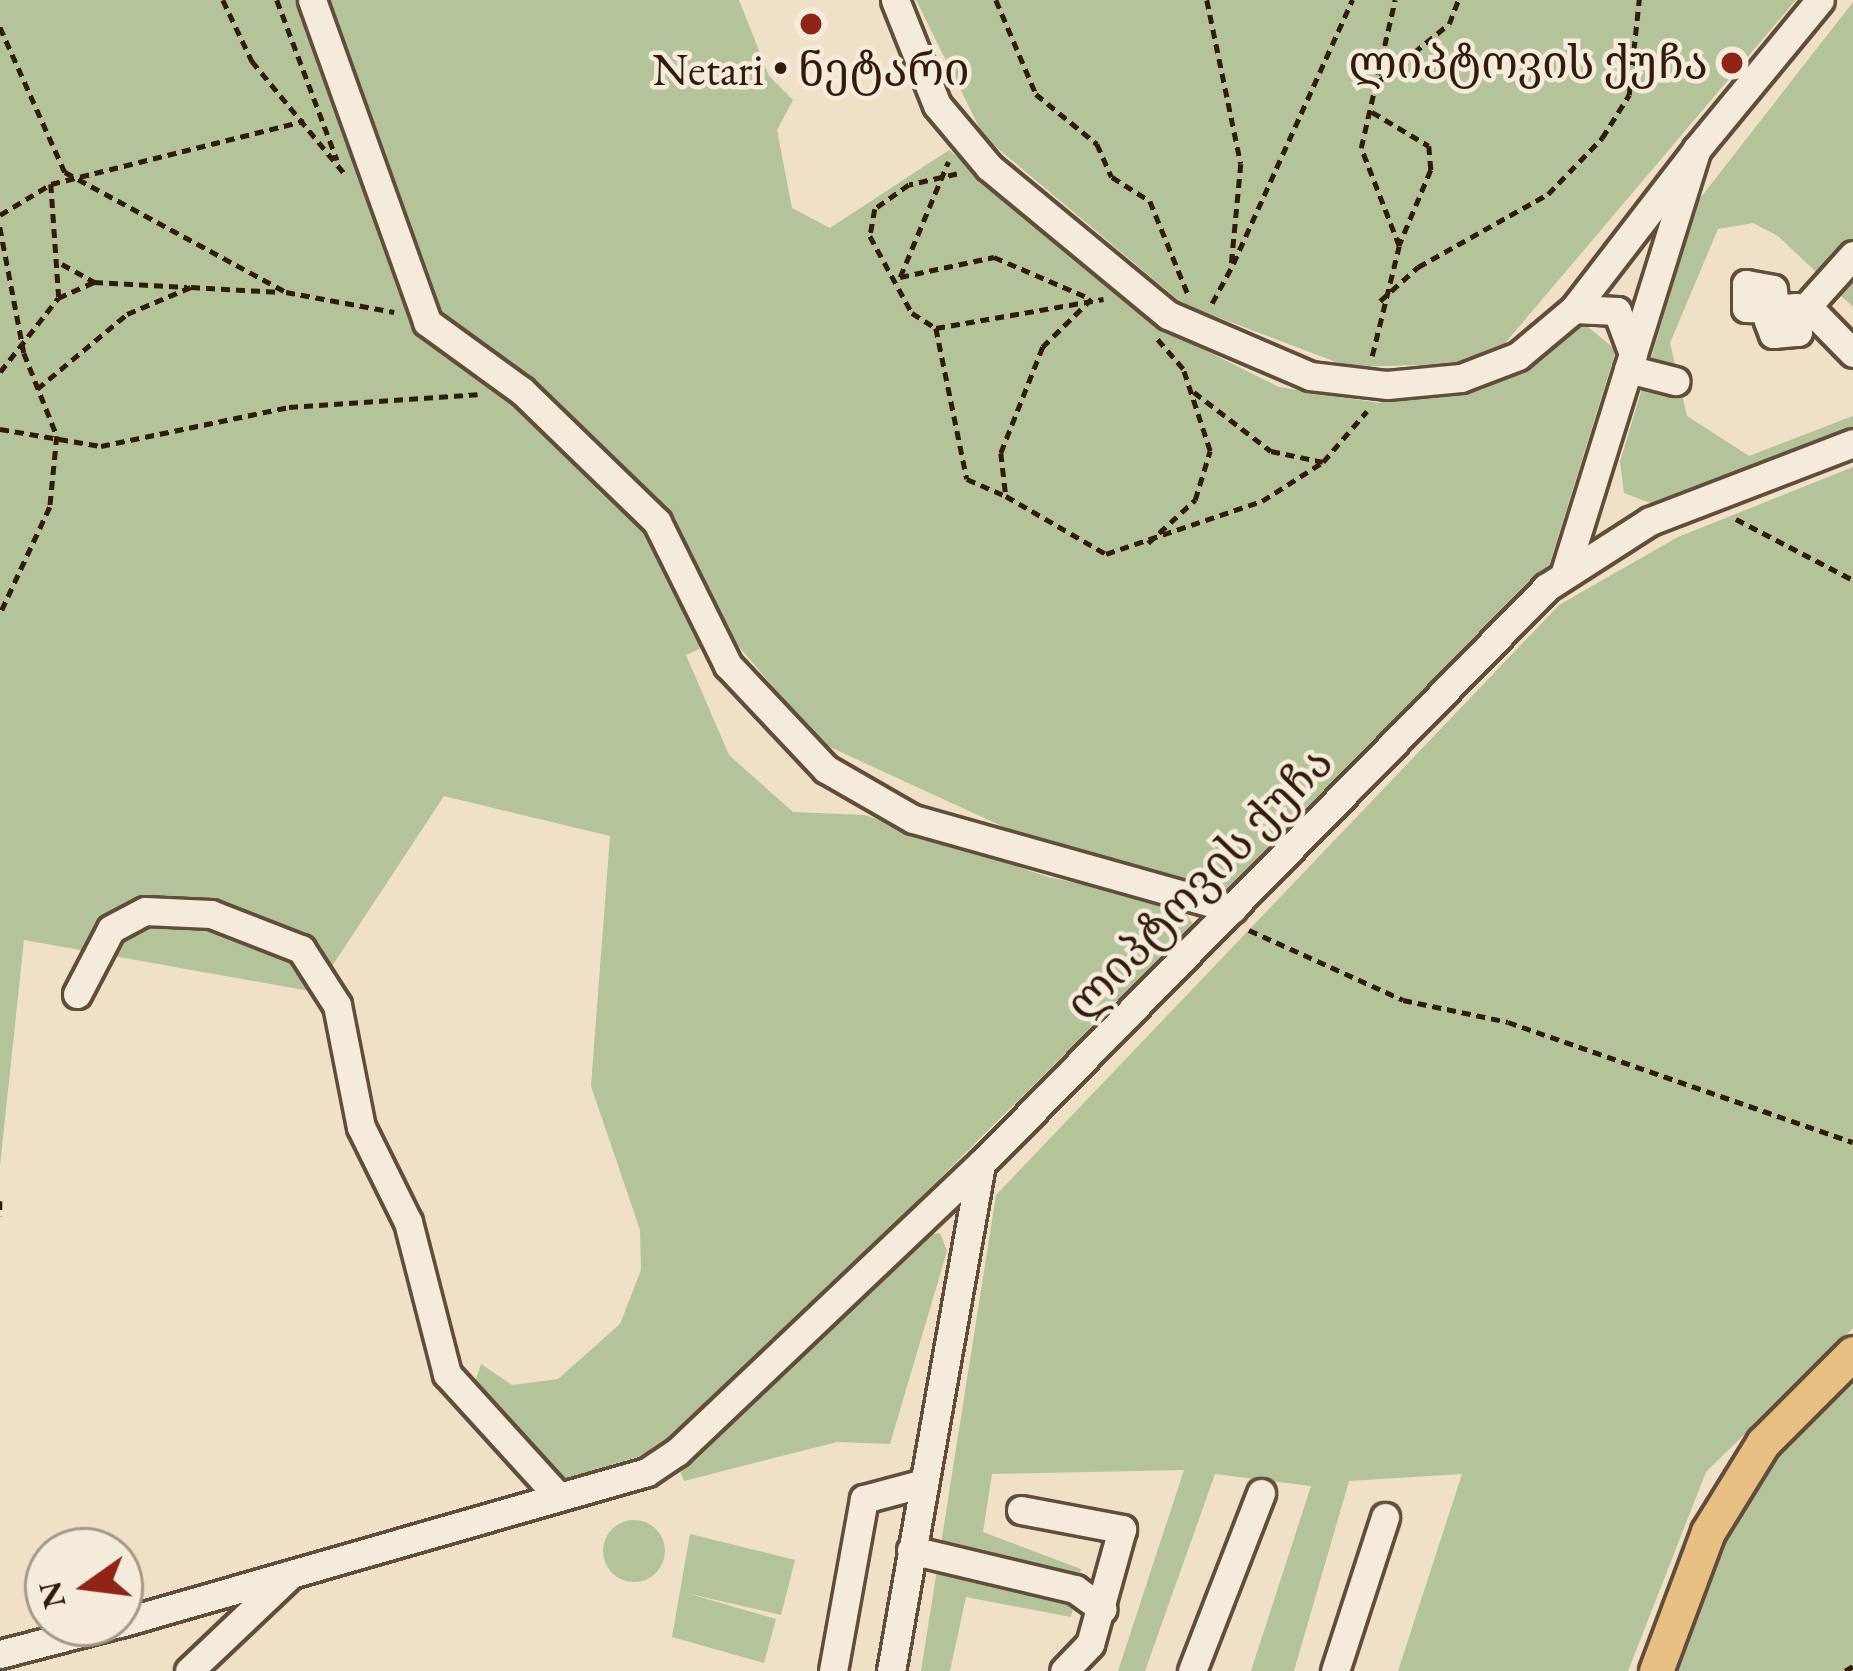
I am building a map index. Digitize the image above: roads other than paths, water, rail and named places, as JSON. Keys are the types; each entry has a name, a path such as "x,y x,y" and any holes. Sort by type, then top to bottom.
{"main road":[{"path":"1656,1671 1708,1532 1752,1461 1853,1353"}],"street":[{"path":"312,0 427,322 505,381 657,522 728,665 860,798 1086,875 1236,917"},
{"path":"895,0 958,131 999,176 1168,315 1199,334 1310,376 1382,385 1461,378 1518,356 1574,309 1697,149"},
{"name":"ლიპტოვის ქუჩა","path":"144,1616 559,1497 677,1452 981,1164 1236,917 1565,572 1697,149 1820,0"},
{"path":"1771,308 1769,328 1786,338 1853,255"},
{"path":"1574,309 1617,311 1631,361 1675,381"},
{"path":"1806,311 1853,352"},
{"path":"1565,572 1650,521 1853,443"},
{"path":"1594,482 1616,518 1650,521"},
{"path":"76,994 111,929 145,911 211,914 301,949 337,1005 361,1127 408,1222 447,1374 559,1497"},
{"path":"891,1671 920,1484 981,1164"},
{"path":"914,1224 947,1215 965,1251"},
{"path":"833,1671 864,1499 920,1484"},
{"path":"1192,1671 1262,1493"},
{"path":"1021,1510 1122,1529 1103,1609 1064,1671"},
{"path":"1335,1671 1385,1517"},
{"path":"911,1550 1075,1589 1103,1609"},
{"path":"189,1671 286,1579"}],"place":[{"name":"Netari • ნეტარი","path":"811,24"},
{"name":"ლიპტოვის ქუჩა","path":"1732,63"}]}
